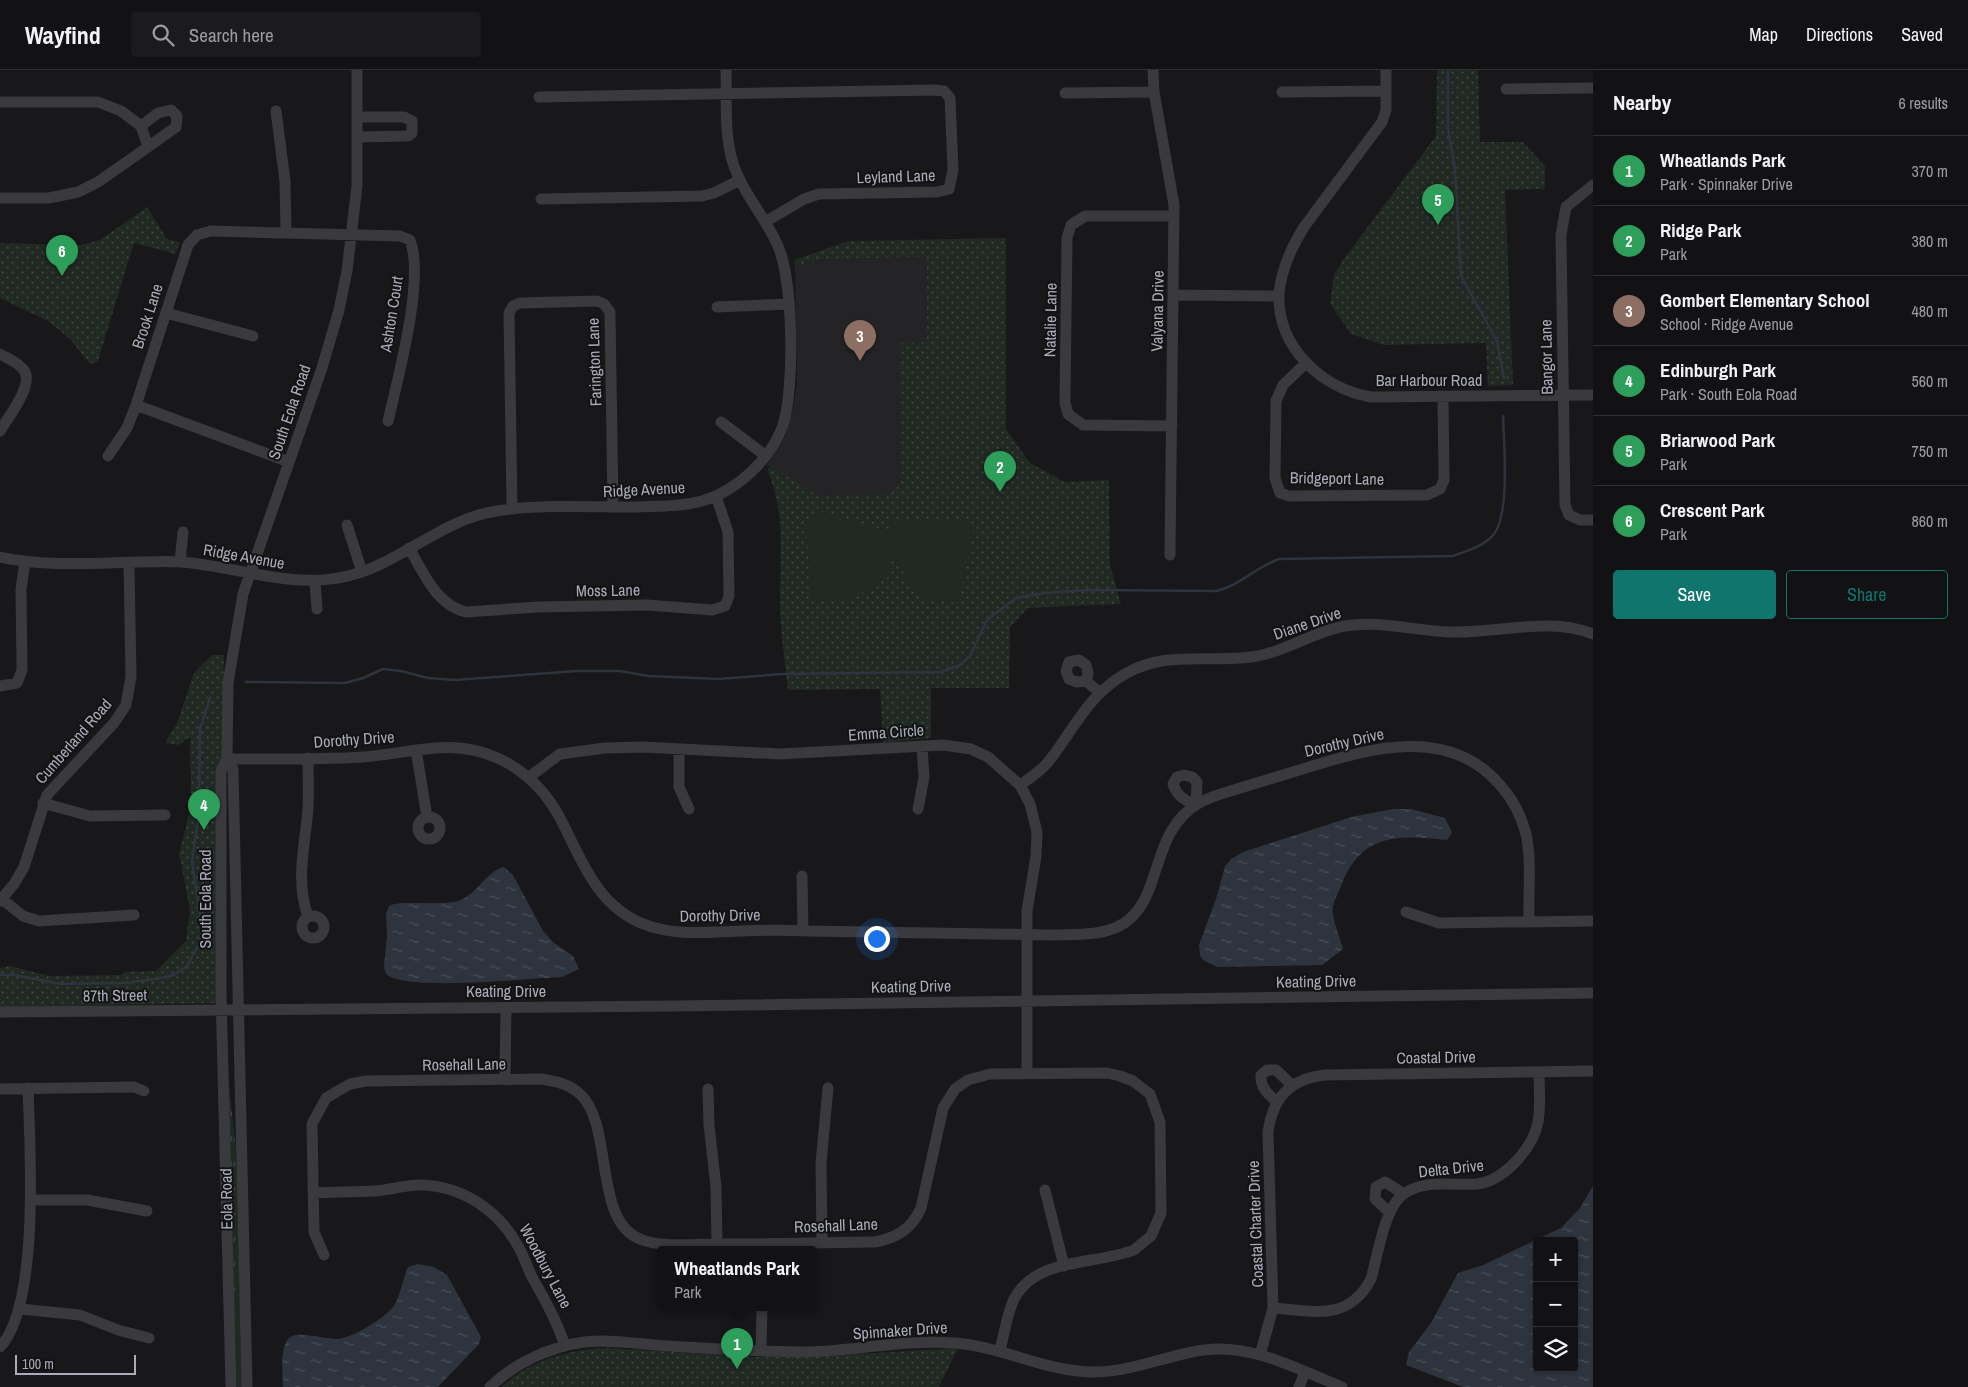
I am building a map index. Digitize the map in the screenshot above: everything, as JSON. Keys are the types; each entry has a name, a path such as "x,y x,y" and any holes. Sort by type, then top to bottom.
{"street":[{"name":"South Eola Road","path":"230,1009 221,771 227,759 228,683 238,615 250,574 333,333 353,235 358,137 357,70"},
{"name":"Ridge Avenue","path":"0,557 25,562 180,562 276,579 315,581 362,572 462,520 512,508 680,505 716,496 746,477 766,456 780,431 789,398 789,304 783,259 765,222 740,180 729,144 726,70"},
{"name":"Valyana Drive","path":"1153,70 1154,92 1173,196 1174,216 1170,555"},
{"name":"Bar Harbour Road","path":"1386,70 1386,110 1382,122 1294,243 1283,269 1279,296 1291,341 1306,363 1328,381 1360,395 1381,398 1593,395"},
{"path":"1506,89 1593,88"},
{"name":"Leyland Lane","path":"539,97 935,90 944,92 950,98 953,178 949,188 937,192 819,194 804,199 765,222"},
{"path":"1282,92 1386,91"},
{"path":"1065,93 1154,92"},
{"path":"0,102 98,102 121,111 141,126 148,147"},
{"path":"0,198 49,198 78,192 98,182 176,127 177,116 171,110 164,110 141,126"},
{"path":"276,111 285,181 286,233"},
{"path":"357,117 404,117 412,121 413,125 412,133 408,136 358,137"},
{"path":"541,199 702,196 714,194 740,180"},
{"name":"Bangor Lane","path":"1593,185 1566,207 1562,223 1565,505 1568,515 1580,520 1593,520"},
{"name":"Natalie Lane","path":"1172,426 1083,425 1068,414 1065,403 1068,229 1082,217 1174,216"},
{"name":"Brook Lane","path":"108,456 127,428 188,245 197,235 211,231 353,235"},
{"name":"Ashton Court","path":"353,235 400,236 410,240 415,252 414,293 388,421"},
{"path":"1174,295 1279,296"},
{"name":"Farington Lane","path":"512,508 509,312 517,304 525,302 591,301 604,304 610,312 613,507"},
{"path":"717,307 789,304"},
{"path":"166,314 253,336"},
{"path":"0,354 24,369 27,380 24,391 0,431"},
{"name":"Bridgeport Lane","path":"1306,363 1283,385 1276,401 1275,478 1280,493 1290,496 1427,495 1440,489 1444,480 1443,396"},
{"path":"136,405 289,462"},
{"path":"721,422 766,456"},
{"name":"Moss Lane","path":"409,548 440,599 455,609 466,612 538,607 647,606 712,610 725,606 729,596 728,532 716,496"},
{"path":"347,525 362,572"},
{"name":"Ridge Avenue","path":"180,562 183,532"},
{"path":"0,686 17,683 22,670 21,589 25,562"},
{"name":"Cumberland Road","path":"1,900 24,867 43,803 52,788 114,723 129,696 131,677 129,563"},
{"path":"315,581 317,609"},
{"name":"Diane Drive","path":"1020,785 1049,761 1098,692 1126,673 1152,662 1189,657 1234,659 1254,657 1347,625 1369,624 1452,632 1557,626 1578,629 1593,634"},
{"path":"1086,681 1098,692"},
{"name":"Emma Circle","path":"529,777 554,757 570,751 623,748 780,754 952,745 971,750 995,762 1020,785 1030,804 1037,832 1036,856 1027,903 1027,1073"},
{"path":"918,810 924,777 922,746"},
{"name":"Dorothy Drive","path":"227,759 364,757 446,747 482,751 506,761 529,777 552,804 589,878 608,900 630,918 664,931 677,933 803,931 1027,934 1098,933 1114,928 1135,914 1152,888 1168,835 1182,814 1206,799 1364,751 1421,746 1458,754 1477,764 1496,779 1510,797 1521,818 1528,853 1529,922"},
{"path":"679,749 679,787 689,809"},
{"path":"416,750 427,817"},
{"path":"308,758 308,808 300,878 302,896 308,917"},
{"name":"South Eola Road","path":"227,759 233,769 230,1009"},
{"path":"43,803 90,816 165,815"},
{"path":"802,876 803,931"},
{"path":"1,900 23,916 39,921 134,915"},
{"path":"1406,912 1438,923 1593,921"},
{"name":"Keating Drive","path":"230,1009 1593,993"},
{"path":"505,1080 506,1007"},
{"name":"87th Street","path":"0,1012 230,1009"},
{"name":"Eola Road","path":"230,1009 231,1387"},
{"name":"Eola Road","path":"230,1009 247,1387"},
{"name":"Coastal Drive","path":"1284,1093 1301,1080 1325,1074 1593,1071"},
{"name":"Delta Drive","path":"1273,1308 1328,1312 1347,1306 1357,1298 1371,1279 1390,1212 1395,1202 1404,1194 1420,1186 1431,1184 1488,1182 1506,1172 1534,1132 1539,1112 1539,1072"},
{"name":"Rosehall Lane","path":"777,1246 875,1242 891,1239 906,1230 916,1220 921,1208 947,1097 955,1089 977,1076 1027,1073 1107,1073 1132,1081 1150,1094 1160,1122 1161,1213 1151,1236 1144,1245 1124,1254 1043,1272 1022,1288 1014,1300 1000,1351"},
{"name":"Rosehall Lane","path":"324,1255 314,1232 312,1124 322,1104 336,1091 350,1084 366,1081 505,1080 556,1082 569,1086 585,1100 592,1113 614,1204 619,1220 627,1232 640,1239 658,1244 747,1246"},
{"path":"0,1347 11,1332 20,1309 31,1200 28,1088"},
{"path":"0,1089 134,1088 144,1092"},
{"path":"822,1243 821,1163 828,1088"},
{"path":"708,1089 717,1244"},
{"name":"Coastal Charter Drive","path":"1260,1356 1273,1308 1268,1132 1270,1119 1284,1093"},
{"path":"1390,1212 1375,1198 1376,1186 1385,1182 1404,1194"},
{"name":"Woodbury Lane","path":"313,1193 376,1191 422,1185 441,1187 468,1197 486,1207 505,1224 519,1247 532,1276 552,1311 565,1346"},
{"path":"1045,1190 1064,1266"},
{"path":"31,1200 87,1200 147,1211"},
{"path":"20,1309 80,1315 118,1330 149,1338"},
{"path":"761,1351 762,1311"},
{"name":"Spinnaker Drive","path":"490,1387 519,1364 565,1346 586,1342 761,1351 834,1350 934,1342 975,1345 1056,1366 1092,1372 1114,1370 1205,1350 1225,1349 1260,1356 1342,1387"},
{"path":"1300,1387 1305,1372"}],"shaded area":[{"path":"928,257 927,342 923,343 901,389 901,478 898,486 890,493 819,496 767,465 784,438 793,409 797,384 795,266 825,259"}],"green space":[{"path":"1437,70 1478,70 1480,142 1523,142 1545,166 1545,189 1505,190 1513,385 1488,386 1486,343 1384,345 1351,334 1330,304 1334,275 1343,260 1436,136"},
{"path":"147,207 167,239 180,242 175,254 134,243 98,361 90,364 71,340 48,321 0,298 0,243 81,245 100,240"},
{"path":"1006,238 1006,429 1030,463 1065,482 1109,480 1110,565 1121,604 1028,608 1010,627 1009,688 931,688 931,738 883,743 880,689 788,690 780,610 780,521 773,487 767,470 771,466 819,496 890,493 898,486 901,478 900,343 927,342 927,257 825,259 795,266 794,260 848,241"},
{"path":"822,512 890,532 891,521 963,520 973,532 959,603 921,598 891,554 891,575 854,598 811,601 806,523"},
{"path":"212,655 224,655 219,1003 0,1007 0,968 10,966 49,976 121,975 125,972 156,971 186,941 190,910 179,854 191,806 190,737 178,745 165,743 177,723 194,673"},
{"path":"228,1075 236,1150 242,1387 237,1387 236,1370"},
{"path":"608,1348 754,1357 808,1357 958,1348 939,1387 501,1387 525,1370 551,1358 579,1351"}],"water":[{"path":"1393,809 1411,809 1445,818 1452,832 1447,840 1397,838 1383,841 1370,847 1359,856 1349,869 1333,907 1334,922 1343,949 1322,965 1217,967 1203,960 1200,956 1199,945 1217,896 1225,866 1231,859 1243,852 1351,817"},
{"path":"504,867 513,875 543,931 554,943 573,956 579,969 562,977 470,983 418,982 398,979 386,974 384,967 387,935 386,914 389,906 401,903 458,901 471,894 492,873"},
{"path":"1593,1186 1593,1387 1463,1387 1406,1365 1409,1352 1431,1323 1458,1273 1483,1265 1533,1241 1533,1372 1578,1372 1578,1237 1542,1237 1561,1228 1580,1208"},
{"path":"418,1264 434,1267 447,1275 481,1337 479,1344 438,1387 283,1387 283,1355 289,1338 305,1335 337,1339 351,1335 369,1326 385,1315 395,1304 408,1267"}],"waterway":[{"path":"1448,70 1448,129 1455,169 1461,276 1497,341 1504,378"},
{"path":"246,682 345,683 363,678 383,669 401,671 428,678 454,680 577,671 620,671 648,676 718,679 782,674 941,672 960,665 970,656 987,620 1016,598 1044,593 1090,590 1216,591 1232,585 1279,559 1453,556 1475,548 1486,542 1494,534 1502,511 1505,478 1503,416"},
{"path":"0,975 14,975 61,984 124,983 174,975 187,966 200,942 202,930 192,861 199,813 200,729 210,698"}],"place":[{"name":"Briarwood Park","path":"1438,225"},
{"name":"Crescent Park","path":"62,276"},
{"name":"Gombert Elementary School","path":"860,361"},
{"name":"Ridge Park","path":"1000,492"},
{"name":"Edinburgh Park","path":"204,830"},
{"name":"Wheatlands Park","path":"737,1369"}]}
